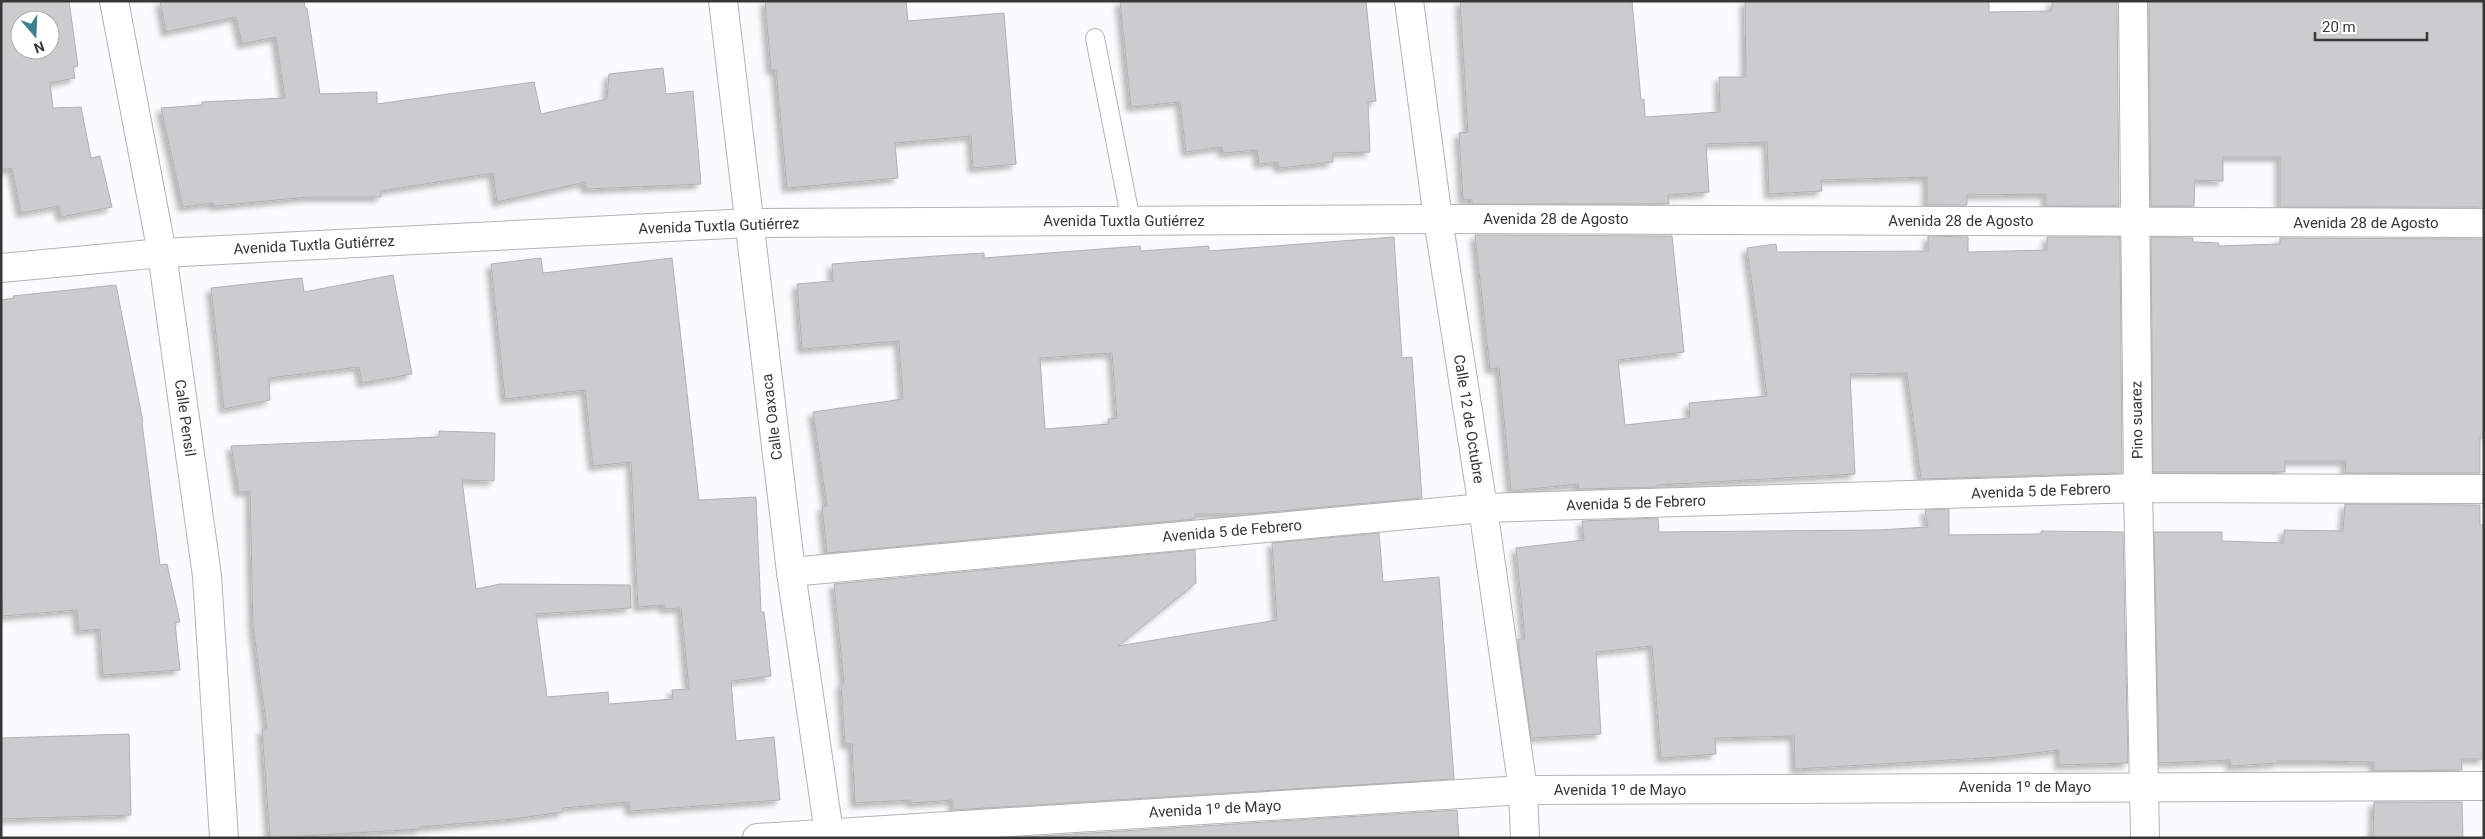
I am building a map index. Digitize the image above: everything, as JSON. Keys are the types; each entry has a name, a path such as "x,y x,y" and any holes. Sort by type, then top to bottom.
{"street":[{"name":"Calle Pensil","path":"114,1 162,253 207,576 224,838"},
{"name":"Calle Oaxaca","path":"723,1 791,572 829,833"},
{"name":"Calle 12 de Octubre","path":"1409,1 1438,219 1483,508 1523,790 1525,838"},
{"name":"Pino suarez","path":"2133,1 2138,488 2145,838"},
{"name":"Avenida Tuxtla Gutiérrez","path":"1,268 162,253 749,223 1438,219"},
{"name":"Avenida 28 de Agosto","path":"1438,219 2484,223"},
{"name":"Avenida 5 de Febrero","path":"791,572 1483,508 2138,488 2484,489"},
{"name":"Avenida 1º de Mayo","path":"758,838 1523,790 2484,786"}],"lane":[{"path":"1095,38 1131,221"}],"building":[{"path":"1,1 69,1 78,66 73,67 75,78 50,83 53,108 81,107 91,158 100,156 112,207 61,217 59,206 21,213 12,168 1,170"},
{"path":"160,1 304,1 305,8 307,8 320,94 377,92 377,104 534,82 541,114 607,99 609,74 663,68 666,94 693,91 701,184 586,189 585,182 497,202 493,173 381,191 381,197 308,197 214,206 213,203 183,207 161,108 202,105 202,102 285,98 276,37 242,44 236,17 166,32"},
{"path":"765,1 906,1 908,21 1004,13 1016,164 973,168 971,136 895,143 898,178 787,188 776,70 771,70"},
{"path":"1120,1 1366,1 1376,101 1368,102 1370,152 1333,153 1333,162 1279,168 1278,162 1259,164 1257,150 1223,153 1222,147 1186,152 1180,102 1131,107"},
{"path":"1460,1 1632,1 1641,100 1644,99 1645,117 1720,112 1719,77 1746,77 1745,1 1989,1 1989,12 2052,11 2052,1 2117,1 2119,206 2046,206 2046,194 1967,195 1967,205 1927,205 1927,177 1821,180 1822,191 1769,194 1767,142 1706,144 1709,192 1668,195 1669,204 1472,204 1472,199 1463,200 1459,133 1468,132"},
{"path":"2149,1 2484,1 2484,207 2280,207 2280,157 2223,157 2223,181 2195,180 2194,206 2151,206"},
{"path":"1475,235 1672,236 1684,352 1618,360 1625,425 1690,418 1689,403 1767,396 1747,248 1776,244 1777,252 1928,251 1928,236 1968,237 1968,252 2047,250 2047,237 2120,237 2122,473 1921,479 1907,373 1850,374 1855,474 1657,485 1657,487 1579,489 1578,484 1511,491 1499,368 1490,369"},
{"path":"1394,237 1402,358 1412,357 1422,498 1247,514 1195,514 1195,519 827,553 822,507 827,506 813,412 903,399 899,341 802,349 797,284 833,281 832,264 984,253 984,258 1140,246 1141,251 1209,246 1209,251","holes":["1112,353 1117,418 1108,419 1109,424 1045,429 1040,358"]},
{"path":"2151,237 2193,238 2193,242 2219,243 2218,246 2280,244 2280,238 2484,239 2484,438 2480,438 2480,473 2345,473 2346,461 2285,461 2285,472 2153,472"},
{"path":"541,258 543,273 672,258 699,500 756,497 761,612 764,612 771,676 731,681 736,741 774,737 780,800 630,811 629,802 563,808 563,812 513,819 420,827 420,829 270,838 262,730 267,729 253,625 250,491 239,492 231,446 439,437 439,431 495,433 494,481 462,480 476,589 500,584 630,585 631,608 536,614 547,697 608,692 609,704 673,699 672,690 689,689 681,608 664,609 664,605 638,607 631,462 593,466 585,390 505,399 491,264"},
{"path":"393,275 412,374 362,383 359,367 269,378 270,400 224,409 211,288 302,278 304,292"},
{"path":"116,285 143,422 160,565 167,564 180,622 175,623 180,670 103,675 100,629 79,631 77,610 3,616 1,591 1,300 14,298 13,296"},
{"path":"2345,504 2480,505 2480,525 2484,525 2484,759 2461,759 2462,770 2374,771 2374,762 2277,761 2277,763 2231,766 2230,760 2159,763 2154,532 2222,532 2222,541 2284,543 2284,530 2343,531"},
{"path":"1949,509 1949,535 2041,534 2041,531 2123,532 2128,763 2059,765 2059,750 2000,757 1795,769 1794,736 1715,738 1716,754 1661,758 1652,646 1596,652 1601,734 1531,738 1518,639 1525,639 1516,548 1584,540 1582,521 1658,518 1659,532 1878,530 1928,527 1925,510"},
{"path":"1379,533 1383,582 1439,577 1454,779 953,810 953,800 911,803 911,800 855,803 852,744 845,744 841,683 844,683 834,584 1195,550 1196,583 1118,646 1277,620 1272,543"},
{"path":"129,734 131,815 1,819 1,738"},
{"path":"2374,802 2462,802 2463,838 2373,838"},
{"path":"1457,810 1459,838 1011,838"}]}
